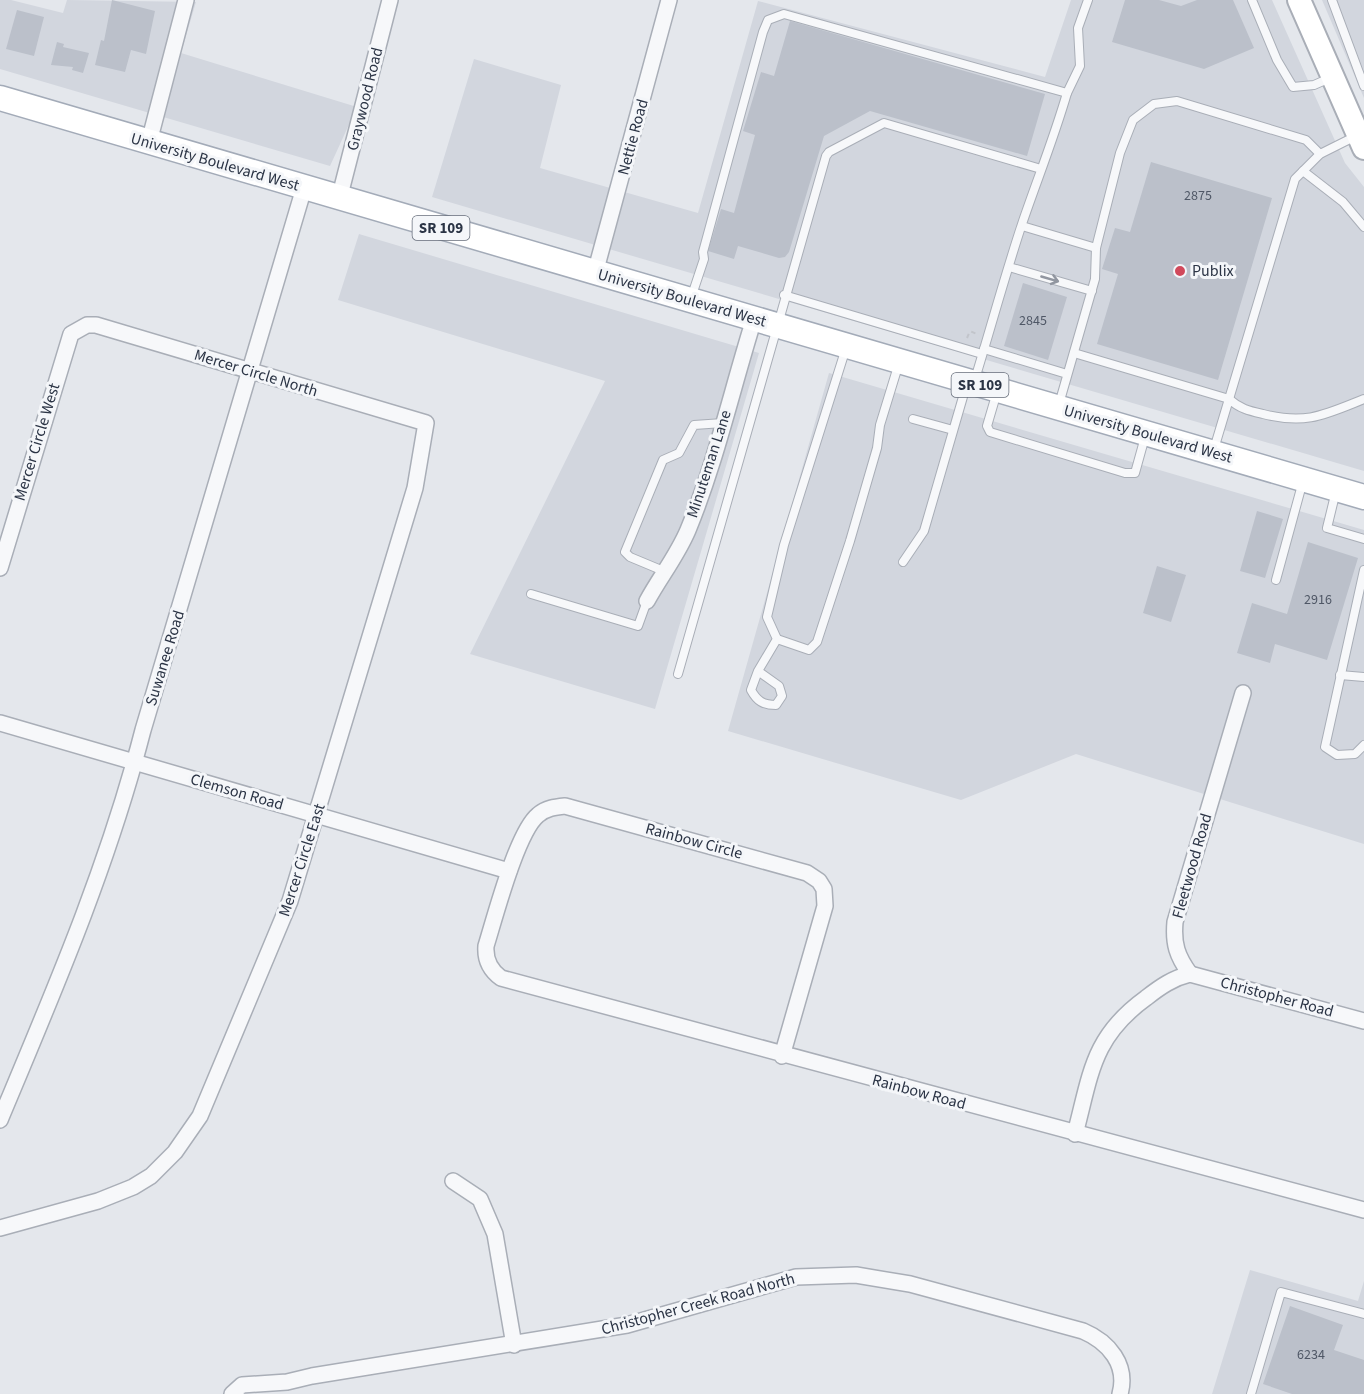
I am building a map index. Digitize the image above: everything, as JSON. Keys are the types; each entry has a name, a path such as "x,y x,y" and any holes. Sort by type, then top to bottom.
{"main road":[{"path":"1304,2 1332,78 1356,129"},
{"name":"University Boulevard West","path":"0,98 1364,497"}],"street":[{"path":"148,142 186,0"},
{"name":"Graywood Road","path":"339,199 390,0"},
{"name":"Nettie Road","path":"596,273 669,0"},
{"name":"Suwanee Road","path":"0,1120 82,925 135,763 304,188"},
{"name":"Minuteman Lane","path":"647,602 688,531 723,423 765,322"},
{"name":"Mercer Circle North","path":"87,325 96,325 426,423"},
{"name":"Mercer Circle West","path":"0,568 71,334 87,325"},
{"name":"Mercer Circle East","path":"0,1228 133,1188 160,1169 189,1135 200,1116 290,901 415,488 426,423"},
{"name":"Fleetwood Road","path":"1190,974 1177,956 1174,939 1175,922 1243,693"},
{"name":"Clemson Road","path":"0,723 509,871"},
{"name":"Rainbow Circle","path":"485,957 486,946 509,871 537,815 550,808 565,806 807,873 819,880 824,889 825,906 782,1056"},
{"name":"Rainbow Road","path":"485,957 494,974 501,978 782,1056 1364,1210"},
{"path":"1076,1134 1095,1059 1105,1036 1117,1022 1165,983 1190,974"},
{"name":"Christopher Road","path":"1190,974 1364,1022"},
{"path":"453,1181 480,1199 495,1234 514,1345"},
{"name":"Christopher Creek Road North","path":"232,1394 242,1385 286,1388 312,1376 627,1326 796,1277 832,1274 901,1282 1083,1331 1099,1338 1117,1359 1122,1372 1120,1394"}],"lane":[{"path":"903,562 924,531 953,430 983,352 1041,169 1048,159 1067,93 1080,66 1078,28 1088,0"},
{"path":"1252,0 1277,60 1293,87 1314,85 1332,78"},
{"path":"1332,0 1364,86"},
{"path":"690,301 704,259 703,252 762,32 768,20 784,14 1067,93"},
{"path":"1058,408 1095,279 1096,249 1120,153 1133,120 1154,104 1177,101 1306,140 1320,154"},
{"path":"678,674 766,372 765,322 784,295 826,156 829,152 884,123 1041,169"},
{"path":"1212,453 1295,179 1320,154 1356,129"},
{"path":"1303,171 1343,202 1364,227"},
{"path":"1022,226 1096,249"},
{"path":"1009,267 1092,291"},
{"path":"784,295 1068,374"},
{"path":"846,346 784,545 767,618 777,639 809,650 817,642 850,541 877,448 880,425 900,362"},
{"path":"1074,353 1229,399 1239,408 1288,421 1307,420 1364,399"},
{"path":"997,390 987,426 990,432 1125,473 1135,473 1146,434"},
{"path":"913,419 953,430"},
{"path":"666,572 630,557 625,552 663,460 678,453 694,425 723,423"},
{"path":"1276,580 1304,480"},
{"path":"1337,489 1327,528 1364,539"},
{"path":"1364,570 1325,747 1337,755 1355,754 1364,745"},
{"path":"531,594 638,626 647,602"},
{"path":"758,671 779,686 782,696 776,705 765,705 756,699 751,690 758,671 777,639"},
{"path":"1340,675 1364,677"},
{"path":"1251,1394 1281,1292 1364,1314"}],"path":[{"path":"966,341 970,331 979,334"}],"shaded area":[{"path":"0,0 11,0 63,13 67,0 196,2 181,53 357,107 330,166 0,69"},
{"path":"1071,0 1272,0 1345,163 1364,187 1364,471 432,197 474,59 561,85 540,168 698,213 758,1 1045,77"},
{"path":"1322,0 1364,0 1364,98"},
{"path":"359,234 759,353 655,709 470,654 605,381 338,300"},
{"path":"829,373 1364,530 1364,844 1076,754 961,800 728,731"},
{"path":"1250,1270 1358,1301 1364,1281 1364,1394 1212,1394"}],"building":[{"path":"112,0 155,11 146,54 131,50 125,72 95,65 101,40 104,41"},
{"path":"1125,0 1159,0 1181,6 1197,0 1233,0 1254,48 1204,69 1112,42"},
{"path":"17,10 44,17 34,56 6,49"},
{"path":"790,21 1045,94 1027,156 870,111 824,136 789,252 785,257 779,258 738,246 734,259 708,251 721,209 734,213 755,135 743,131 761,72 774,76"},
{"path":"57,42 64,44 63,47 89,53 83,73 72,70 73,67 51,65"},
{"name":"Publix","path":"1151,162 1272,198 1218,380 1097,344 1118,274 1102,269 1115,228 1130,232"},
{"path":"1023,283 1067,297 1048,360 1004,346"},
{"path":"1257,511 1283,519 1265,578 1240,571"},
{"path":"1308,542 1358,558 1327,660 1275,644 1270,663 1237,653 1252,603 1287,614"},
{"path":"1157,566 1186,575 1171,622 1143,613"},
{"path":"1290,1306 1343,1325 1334,1350 1364,1360 1364,1394 1292,1394 1263,1384"}],"place":[{"name":"Publix","path":"1180,271"}]}
